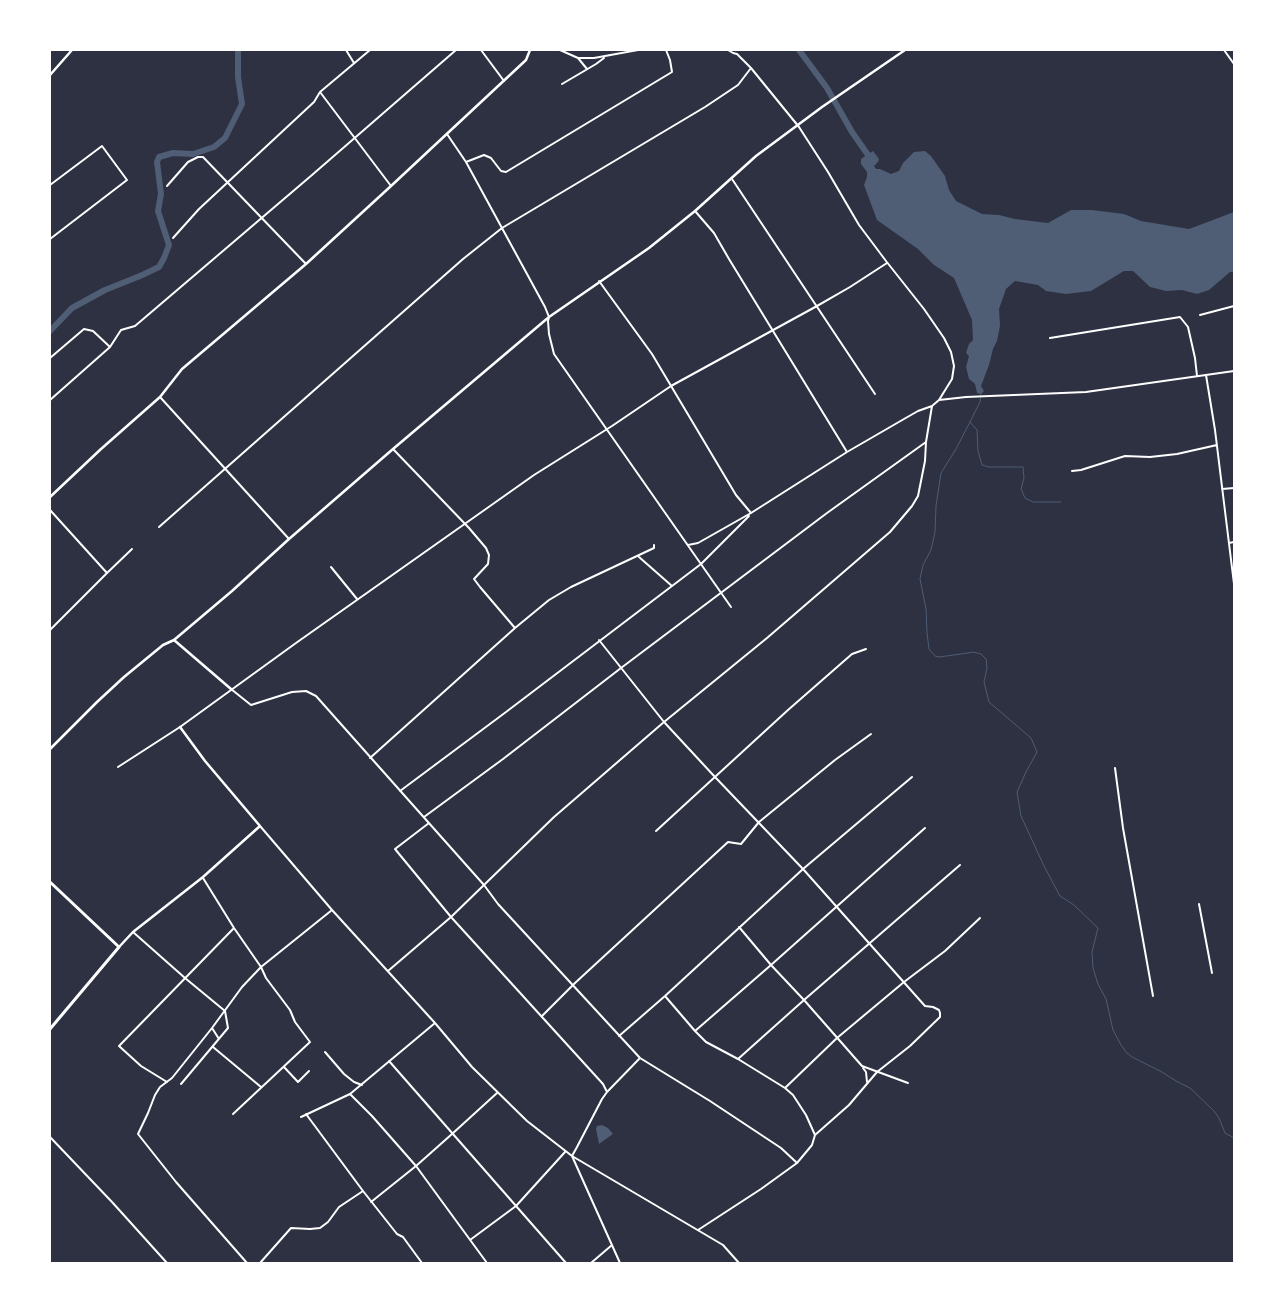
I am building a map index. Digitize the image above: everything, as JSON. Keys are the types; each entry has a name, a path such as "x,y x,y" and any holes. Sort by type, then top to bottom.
{"main road":[{"path":"50,882 119,947 50,1028"}],"street":[{"path":"50,75 72,50"},
{"path":"346,50 354,63"},
{"path":"173,238 199,209 314,102 320,92 370,50"},
{"path":"50,400 110,347 121,330 126,327 135,326 456,50"},
{"path":"481,50 504,81"},
{"path":"50,497 101,448 160,397 182,369 306,264 504,81 526,60 530,50"},
{"path":"560,50 578,58 606,57 638,50"},
{"path":"466,162 484,155 491,158 501,171 506,172 672,72 666,50"},
{"path":"688,545 698,543 752,513 847,452 911,415 932,406 939,400 952,379 954,366 951,352 944,338 859,225 798,125 738,54 728,50"},
{"path":"1224,50 1234,64"},
{"path":"50,749 124,677 163,645 174,640 232,591 289,539 548,317 649,248 695,211 756,156 822,106 902,51"},
{"path":"562,84 606,57"},
{"path":"578,58 587,70"},
{"path":"159,527 463,259 502,228 704,107 738,85 751,68"},
{"path":"320,92 390,186"},
{"path":"447,134 466,162 545,308 554,354 731,607"},
{"path":"50,185 102,146 127,180 50,239"},
{"path":"167,186 188,162 198,156 203,158 306,264"},
{"path":"732,178 876,394"},
{"path":"695,211 714,233 847,452"},
{"path":"118,768 180,727 357,599 534,475 671,386 817,306 887,263"},
{"path":"599,281 652,354 736,495 752,513"},
{"path":"1200,316 1234,306"},
{"path":"1050,338 1180,317 1188,327 1196,358 1197,376"},
{"path":"50,358 84,328 93,331 110,347"},
{"path":"939,400 1086,392 1234,370"},
{"path":"1206,375 1217,445 1234,584"},
{"path":"160,397 289,539"},
{"path":"388,971 451,917 554,818 664,722 767,638 890,532 918,496 925,461 932,406"},
{"path":"424,818 721,592 926,442"},
{"path":"1072,471 1125,456 1150,457 1177,454 1217,445"},
{"path":"393,449 486,548 489,555 488,564 474,579 515,628"},
{"path":"1222,489 1234,488"},
{"path":"50,510 107,573"},
{"path":"400,791 701,564 752,513"},
{"path":"1229,543 1234,542"},
{"path":"370,758 544,604 561,592 639,557 654,548 654,545"},
{"path":"50,630 132,550"},
{"path":"639,557 672,586"},
{"path":"331,567 357,599"},
{"path":"174,640 251,705 292,692 306,691 321,701 484,885 498,904 640,1058 710,1101 780,1148 797,1162"},
{"path":"599,640 664,722 803,869 925,1006 933,1006 940,1013 940,1017 910,1046 878,1072 849,1105 815,1134 812,1145 797,1162 698,1230"},
{"path":"656,831 852,654 866,649"},
{"path":"180,727 205,761 332,910 435,1023 472,1068 497,1093 565,1152 723,1245 739,1263"},
{"path":"542,1016 728,842 741,844 759,822 835,760 871,734"},
{"path":"1115,768 1123,828 1152,996"},
{"path":"619,1036 803,869 912,777"},
{"path":"429,823 395,849 451,917 604,1084 607,1092"},
{"path":"119,947 133,932 202,877 260,826"},
{"path":"695,1030 925,828"},
{"path":"738,1060 804,1000 960,865"},
{"path":"202,877 261,967 266,978 290,1010 295,1022 310,1042 233,1114"},
{"path":"1199,904 1212,973"},
{"path":"246,1263 176,1182 138,1134 155,1094 212,1028 242,987 261,967 332,910"},
{"path":"785,1088 837,1038 904,982 945,951 980,918"},
{"path":"739,927 862,1066 866,1072 867,1084"},
{"path":"167,1082 141,1066 119,1046 234,928"},
{"path":"133,932 225,1011 228,1028 181,1084"},
{"path":"665,996 706,1042 785,1088 793,1095 815,1134"},
{"path":"301,1117 350,1094 435,1023"},
{"path":"212,1028 219,1039"},
{"path":"213,1047 262,1088"},
{"path":"325,1052 344,1074 354,1082 362,1085"},
{"path":"572,1156 602,1098 640,1058"},
{"path":"389,1061 566,1263"},
{"path":"862,1066 908,1083"},
{"path":"284,1067 298,1082 309,1071"},
{"path":"371,1202 416,1166 497,1093"},
{"path":"350,1094 416,1166 487,1263"},
{"path":"306,1114 362,1191 397,1234 403,1237 422,1263"},
{"path":"50,1137 167,1263"},
{"path":"470,1240 516,1206 565,1152"},
{"path":"572,1156 620,1263"},
{"path":"260,1263 291,1228 320,1228 328,1222 339,1207 362,1191"},
{"path":"591,1263 612,1245"}],"water":[{"path":"873,151 879,159 874,166 876,169 891,174 899,171 903,163 914,152 925,151 931,156 945,176 949,190 956,201 982,214 1048,223 1071,210 1092,210 1124,214 1141,221 1189,229 1234,212 1234,272 1230,272 1209,290 1197,294 1182,290 1166,291 1150,287 1133,271 1124,271 1091,291 1066,294 1046,291 1038,285 1015,281 1006,289 999,309 1000,326 997,341 981,386 984,391 981,394 977,393 975,384 969,379 966,367 969,356 966,353 969,344 973,340 972,320 954,278 934,265 918,249 877,220 864,185 867,172 861,164 861,159"},
{"path":"602,1125 613,1134 599,1144 596,1129 597,1126"}],"waterway":[{"path":"50,331 72,308 105,290 159,267 169,245 158,211 161,194 157,162 159,157 173,153 193,154 214,147 225,138 242,104 238,77 238,50"},
{"path":"799,50 827,88 852,132 868,155"},
{"path":"981,393 980,402 956,449 941,473 936,506 935,532 931,550 923,565 920,579 926,609 929,649 935,656 939,657 973,652 981,654 986,659 987,668 984,682 989,702 1031,738 1037,752 1017,792 1021,816 1060,896 1074,905 1098,928 1092,952 1093,968 1098,984 1106,999 1113,1030 1121,1045 1132,1057 1190,1088 1214,1111 1225,1133 1234,1138"},
{"path":"970,422 977,430 978,451 982,465 989,467 1023,467 1024,478 1021,489 1025,498 1033,502 1061,502"}]}
